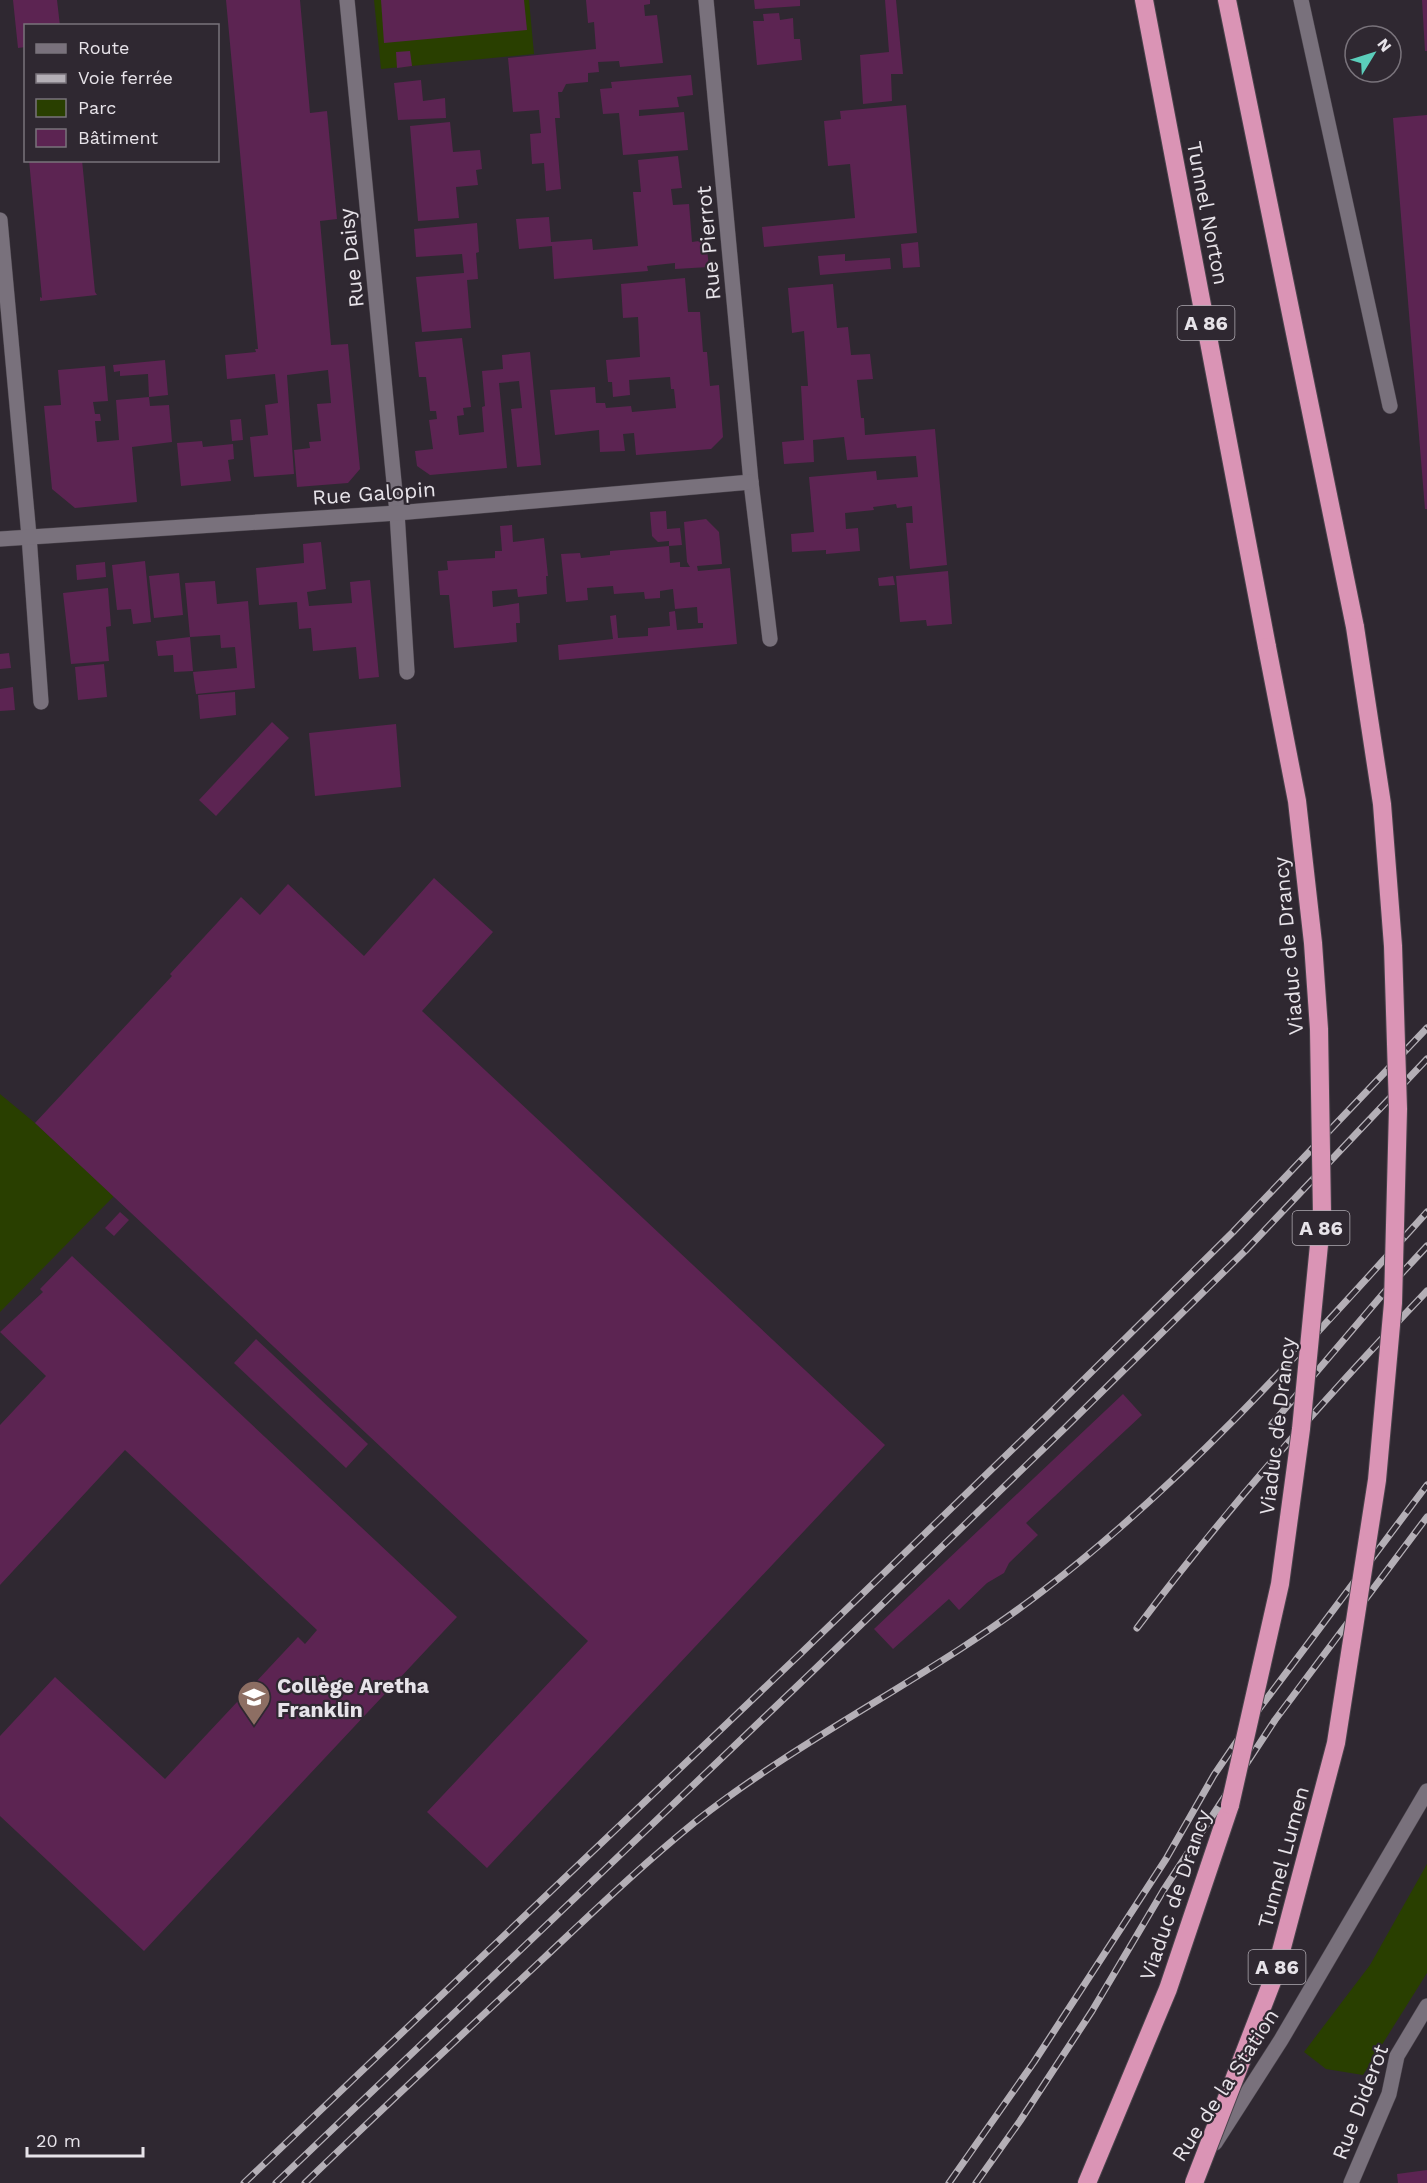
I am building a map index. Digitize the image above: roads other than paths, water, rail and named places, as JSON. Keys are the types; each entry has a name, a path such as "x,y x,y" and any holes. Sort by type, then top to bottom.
{"highway":[{"name":"Tunnel Norton","path":"1144,0 1267,647"},
{"name":"Tunnel Lumen","path":"1194,2183 1275,1974 1336,1743 1377,1480 1393,1303 1398,1109 1393,946 1382,804 1354,627 1227,0"},
{"name":"Viaduc de Drancy","path":"1087,2183 1168,1989 1230,1805 1280,1584 1301,1429 1322,1214 1319,1029 1313,943 1297,801 1267,647"}],"street":[{"name":"Rue Daisy","path":"347,0 397,513 407,672"},
{"name":"Rue Pierrot","path":"706,0 751,482 770,639"},
{"path":"1301,0 1390,406"},
{"path":"0,220 29,536 41,702"},
{"name":"Rue Galopin","path":"0,539 397,513 751,482"},
{"name":"Rue de la Station","path":"1184,2183 1198,2169 1281,2040 1427,1791"},
{"name":"Rue Diderot","path":"1351,2183 1389,2094 1397,2056 1425,2015"}],"railway":[{"path":"244,2183 1049,1414 1233,1232 1427,1028"},
{"path":"276,2183 1065,1428 1246,1250 1427,1059"},
{"path":"305,2183 600,1905 695,1822 780,1761 1002,1621 1097,1548 1244,1410 1427,1212"},
{"path":"1272,1424 1388,1288 1427,1246"},
{"path":"1137,1628 1277,1455 1427,1291"},
{"path":"949,2183 1034,2062 1166,1859 1214,1775 1259,1709 1427,1485"},
{"path":"976,2183 1020,2121 1092,2011 1163,1891 1275,1720 1427,1517"}],"place":[{"name":"Collège Aretha Franklin","path":"254,1726"}]}
